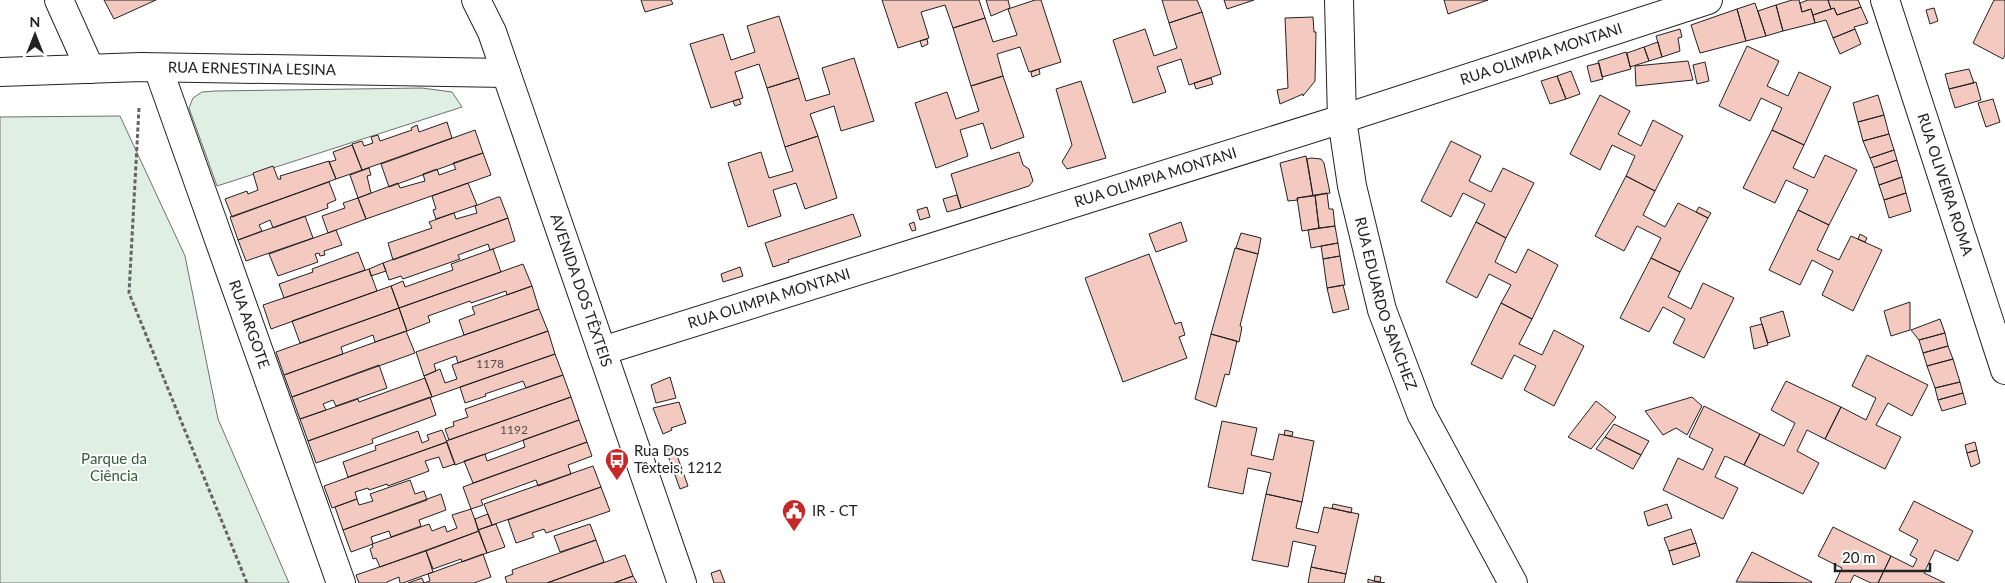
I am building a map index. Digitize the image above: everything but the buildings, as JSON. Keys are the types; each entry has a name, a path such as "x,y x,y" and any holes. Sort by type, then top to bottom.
{"street":[{"path":"59,0 90,69"},
{"name":"AVENIDA DOS TÊXTEIS","path":"476,0 492,32 682,583"},
{"name":"RUA EDUARDO SANCHEZ","path":"1339,0 1342,119 1352,186 1382,310 1421,413 1513,583"},
{"name":"RUA OLIMPIA MONTANI","path":"602,351 1342,119 1708,0"},
{"name":"RUA OLIVEIRA ROMA","path":"1885,0 2005,370"},
{"name":"RUA ERNESTINA LESINA","path":"0,72 149,67 506,73"},
{"name":"RUA ARGOTE","path":"149,67 341,583"}],"path":[{"path":"149,67 129,293 247,583"}],"green space":[{"path":"422,88 452,92 462,107 217,186 189,108 193,98 202,92"},
{"name":"Parque da Ciência","path":"120,116 185,256 218,419 289,583 0,583 0,117"}],"place":[{"name":"Rua Dos Têxteis, 1212","path":"617,481"},
{"name":"IR - CT","path":"794,532"}]}
